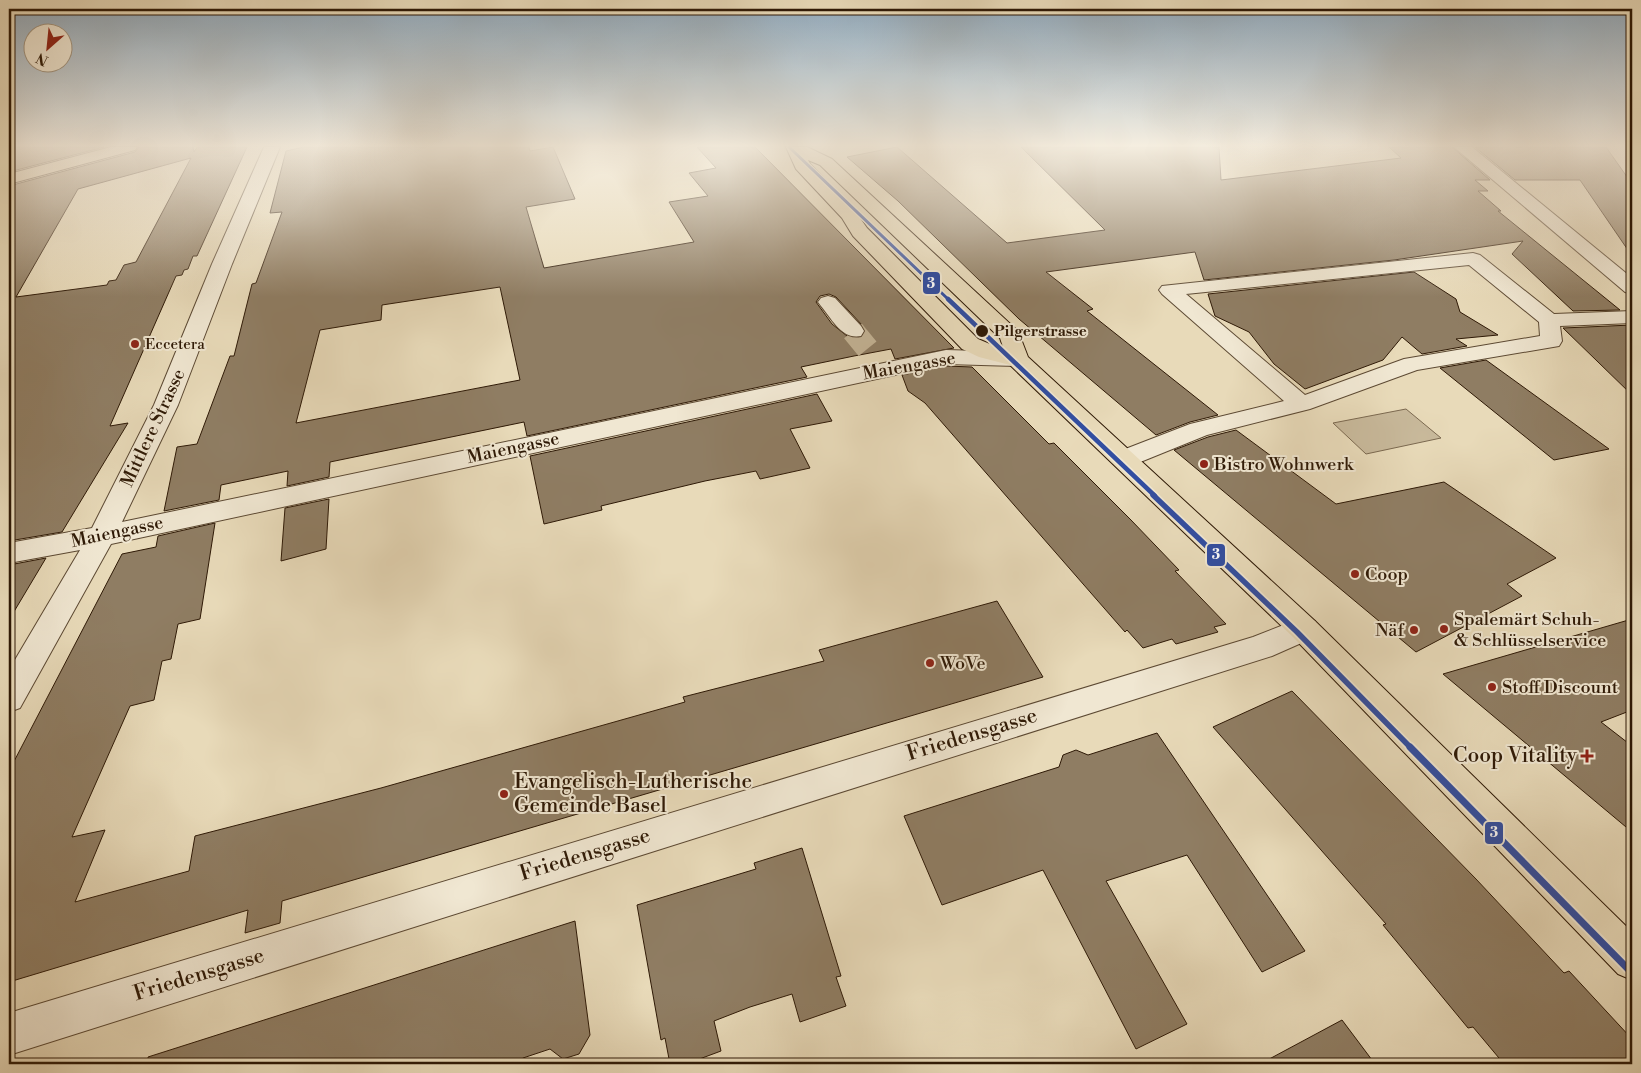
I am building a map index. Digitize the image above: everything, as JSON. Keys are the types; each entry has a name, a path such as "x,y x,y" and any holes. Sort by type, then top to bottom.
{"main road":[{"path":"832,197 849,215 860,232 970,344 987,352 1018,360"},
{"path":"864,197 1010,336 1018,360 1304,629 1632,960"}],"street":[{"name":"Mittlere Strasse","path":"9,698 102,536 166,405 251,197"},
{"path":"1522,197 1632,288"},
{"path":"1302,404 1169,290 1473,259 1549,320 1632,317"},
{"path":"828,302 853,331"},
{"path":"1124,459 1199,429 1302,404 1412,364 1551,341 1549,320"},
{"name":"Maiengasse","path":"9,553 102,536 879,361 946,356 1018,360"},
{"name":"Friedensgasse","path":"9,1034 1261,647 1304,629"}],"shaded area":[{"path":"1406,409 1441,438 1366,454 1333,423"}],"building":[{"path":"9,197 73,197 16,297 107,285 109,281 116,280 124,265 136,262 170,197 224,197 197,256 193,256 188,269 184,270 182,275 176,276 110,426 128,423 62,532 9,541"},
{"path":"274,197 574,197 575,199 526,207 544,268 694,242 669,202 701,197 805,197 954,348 895,359 891,349 801,367 807,377 527,436 524,422 330,462 329,477 287,486 288,471 221,485 219,500 164,511 177,447 197,444 230,356 234,356 252,284 256,283 282,212 270,213","holes":["500,287 520,380 296,423 320,330 381,320 382,305","829,294 836,297 866,330 863,337 847,336 832,324 816,302 820,296"]},
{"path":"893,197 954,197 1007,243 1105,230 1072,197 1485,197 1501,211 1498,211 1620,310 1573,311 1512,254 1523,241 1394,260 1204,280 1195,252 1046,272 1093,309 1087,311 1218,415 1190,422 1156,435 1019,319"},
{"path":"1592,197 1632,197 1632,256"},
{"path":"1414,272 1456,299 1460,312 1498,335 1456,339 1467,346 1422,354 1402,337 1383,360 1305,389 1274,364 1249,332 1215,316 1208,294"},
{"path":"1632,325 1632,395 1563,328"},
{"path":"1486,360 1609,449 1554,460 1440,368"},
{"path":"946,366 972,367 1049,444 1054,443 1131,520 1179,570 1175,571 1226,624 1214,627 1218,632 1176,644 1172,639 1143,648 1127,630 1125,632 925,403 908,391 902,375"},
{"path":"817,394 832,421 790,429 810,468 760,479 756,471 705,481 601,506 602,510 544,524 530,456"},
{"path":"1236,430 1336,504 1444,482 1556,558 1507,584 1522,596 1416,652 1174,450 1208,437"},
{"path":"329,499 326,549 281,561 285,508"},
{"path":"215,523 200,619 178,624 171,659 162,661 154,700 130,706 72,837 105,830 75,902 189,871 195,836 381,788 685,702 683,697 824,661 819,650 997,601 1043,677 282,901 280,923 245,933 248,910 9,982 9,771 122,554 156,547 158,536"},
{"path":"46,558 9,620 9,565"},
{"path":"1632,619 1632,710 1601,722 1632,746 1632,832 1443,674"},
{"path":"1292,691 1476,879 1564,973 1569,971 1632,1039 1632,1064 1504,1064 1473,1027 1468,1028 1383,925 1386,924 1213,727"},
{"path":"1157,733 1305,951 1262,972 1187,855 1106,881 1187,1024 1136,1049 1043,870 942,905 904,816 1059,767 1063,755 1076,750 1088,755"},
{"path":"802,848 841,976 836,977 846,1006 800,1022 792,994 750,1007 714,1021 721,1051 686,1064 670,1064 665,1038 661,1040 637,905 756,869 754,863"},
{"path":"575,921 590,1035 579,1054 563,1059 550,1049 523,1058 516,1064 149,1064 148,1057"},
{"path":"1342,1020 1375,1064 1260,1064"}],"tunnel":[{"path":"853,331 871,353"}],"transit line":[{"name":"3","path":"841,197 1297,632 1632,973"}],"place":[{"name":"Pilgerstrasse","path":"982,331"},
{"name":"Eccetera","path":"135,344"},
{"name":"Bistro Wohnwerk","path":"1204,464"},
{"name":"Coop","path":"1355,574"},
{"name":"Spalemärt Schuh- & Schlüsselservice","path":"1444,629"},
{"name":"Näf","path":"1414,630"},
{"name":"WoVe","path":"930,663"},
{"name":"Stoff Discount","path":"1492,687"},
{"name":"Coop Vitality","path":"1587,756"},
{"name":"Evangelisch-Lutherische Gemeinde Basel","path":"504,794"}]}
